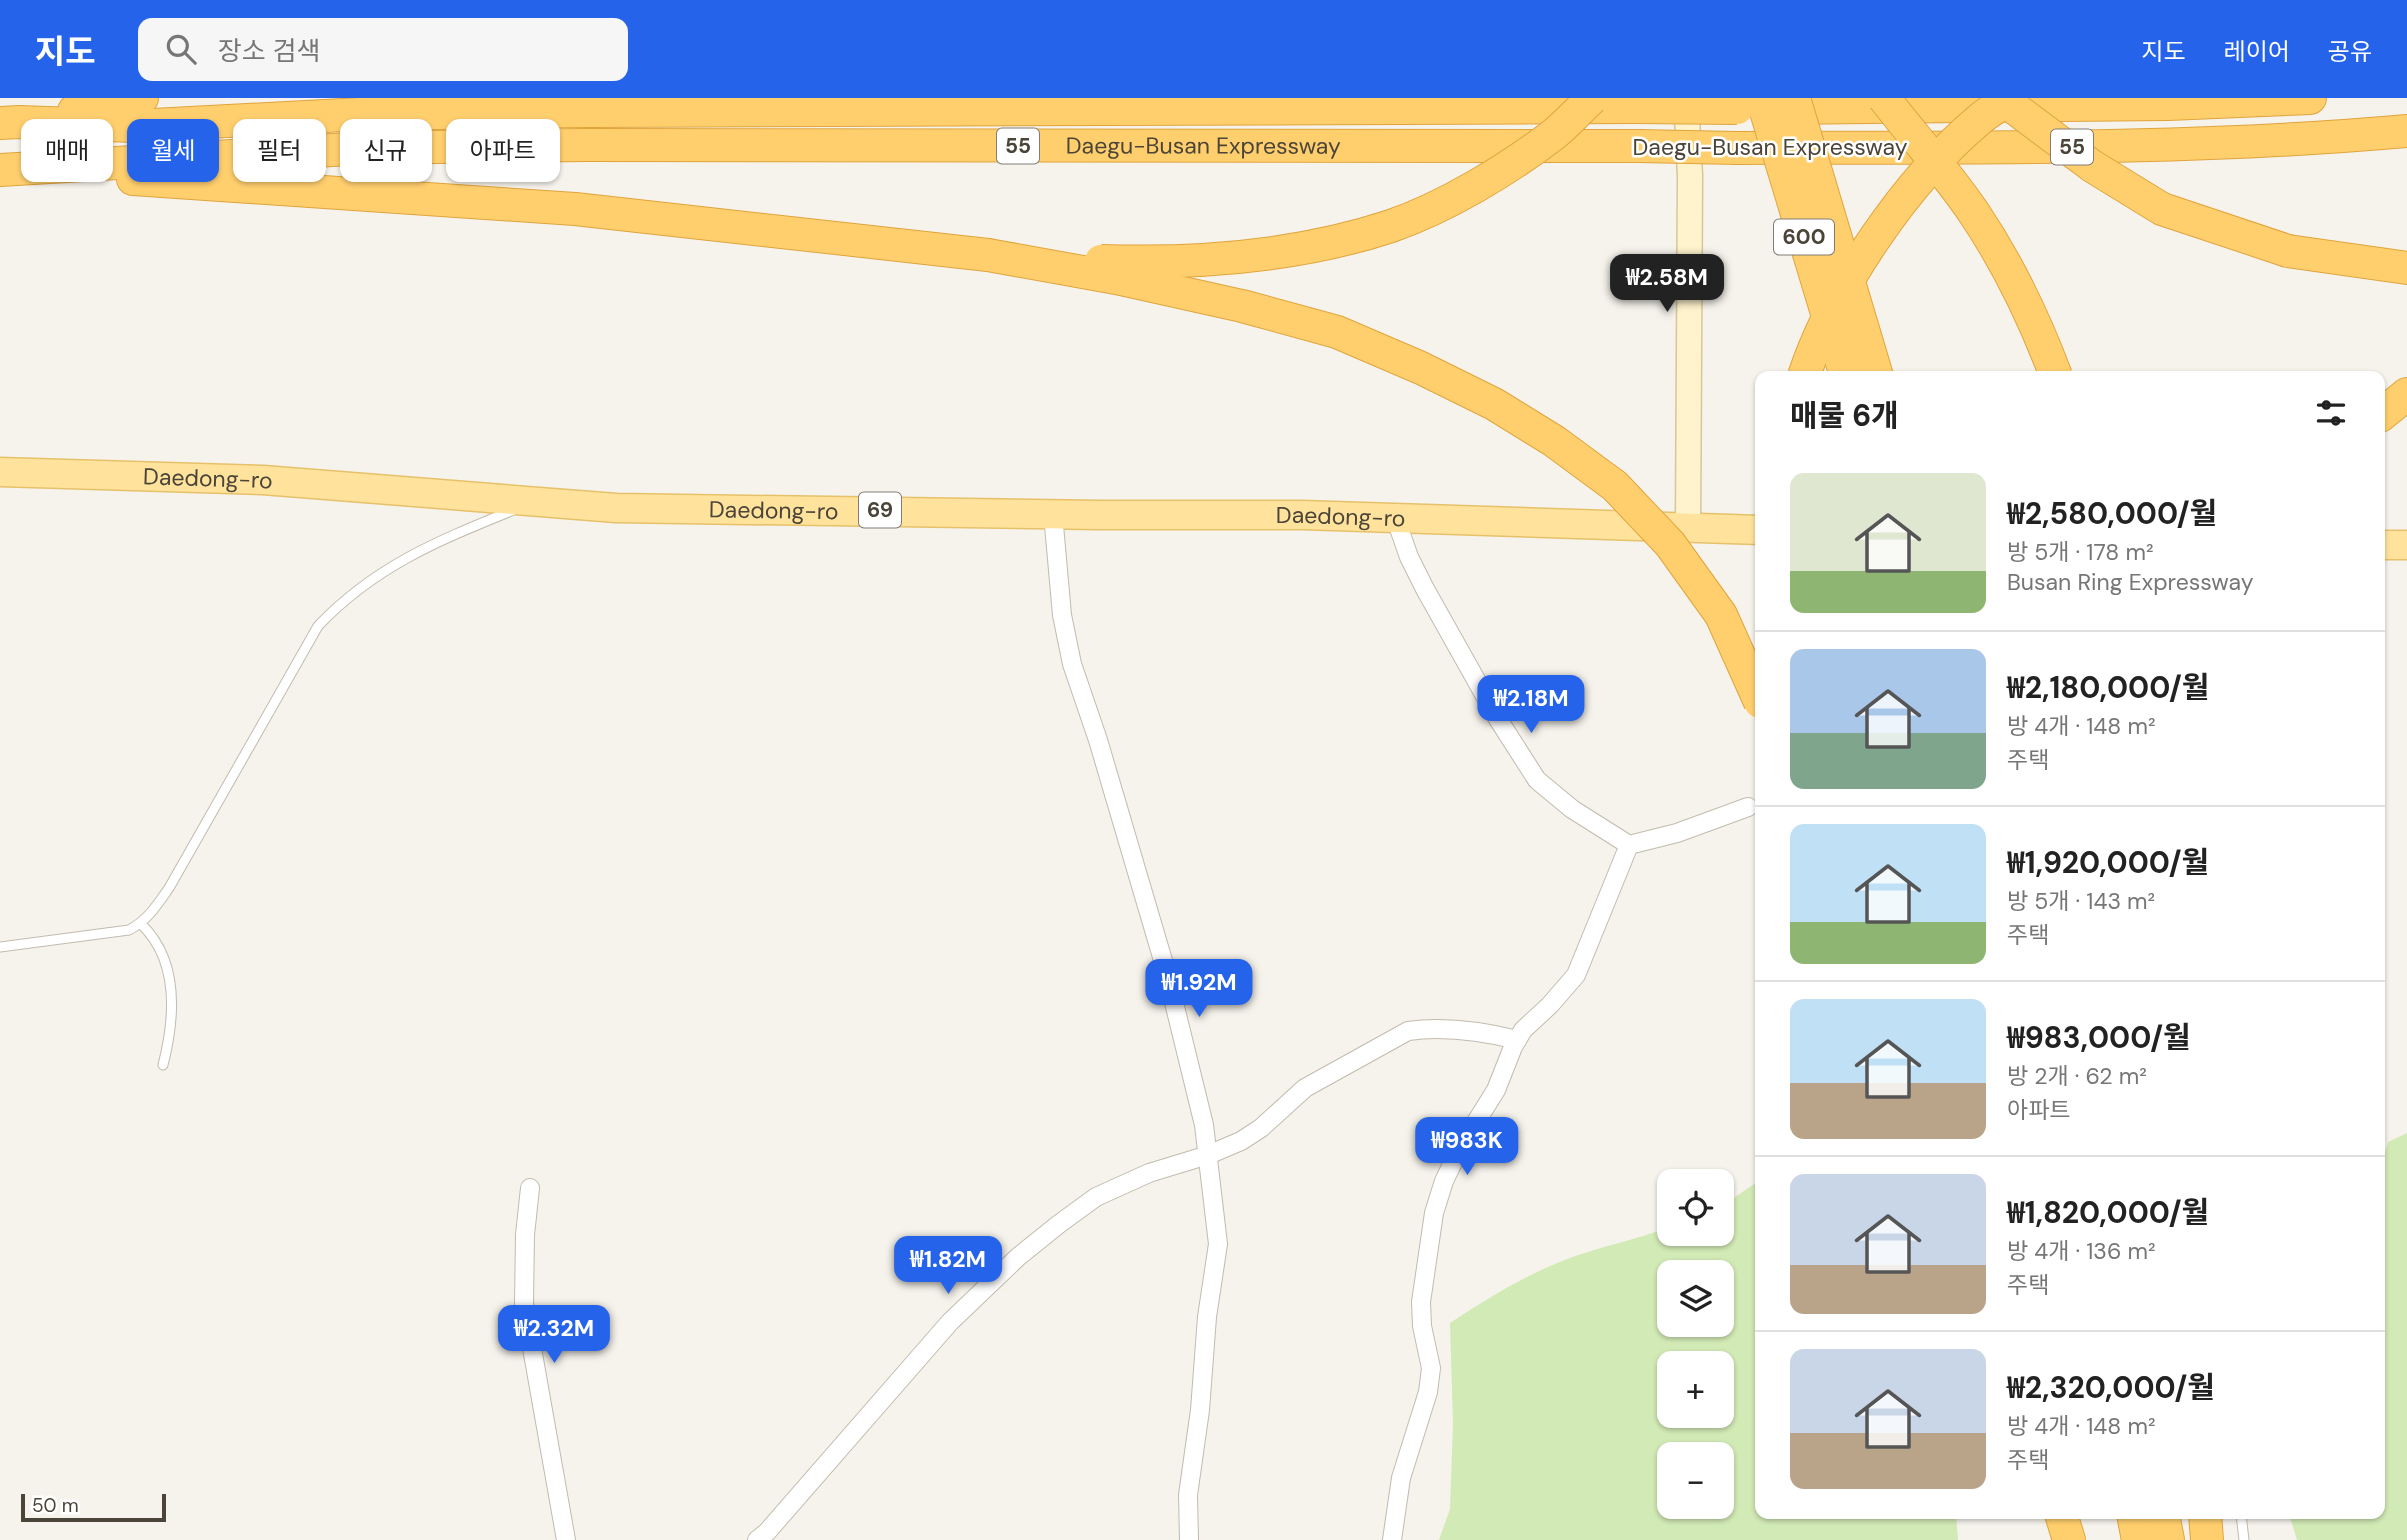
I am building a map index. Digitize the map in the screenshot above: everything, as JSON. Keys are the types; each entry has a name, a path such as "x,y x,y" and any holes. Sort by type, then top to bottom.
{"highway":[{"path":"9,123 142,98"},
{"path":"3,170 575,209 988,255 1122,261 1196,261 1269,254 1347,239 1393,225 1444,202 1497,172 1554,134 1592,98"},
{"name":"600","path":"1794,98 1876,371"},
{"path":"1884,98 1973,213 2011,279 2054,371"},
{"path":"2001,98 2092,166 2162,209 2288,251 2407,268"},
{"path":"1806,371 1813,349 1857,265 1904,199 1981,118 2011,98"},
{"name":"Daegu-Busan Expressway","path":"9,123 135,126 362,114 589,111 1636,107 1749,103 2168,104 2309,98"},
{"name":"600","path":"1749,103 1844,371"},
{"name":"Daegu-Busan Expressway","path":"3,170 376,148 585,145 2135,147 2320,139 2407,131"},
{"path":"988,255 1116,278 1230,303 1336,332 1421,368 1494,404 1554,441 1615,486 1670,544 1721,615 1755,691"},
{"path":"2062,1519 2069,1540"},
{"path":"2134,1519 2137,1540"},
{"path":"2164,1519 2168,1540"},
{"path":"2205,1519 2207,1540"}],"main road":[{"name":"Daedong-ro","path":"0,472 263,480 616,508 1395,517 1755,530"},
{"path":"2385,545 2407,545"}],"street":[{"path":"1686,98 1690,176 1688,528"},
{"path":"1053,514 1062,615 1072,664 1098,740 1167,974 1204,1125 1208,1155 1218,1244 1207,1317 1200,1410 1188,1495 1189,1540"},
{"path":"1395,517 1424,589 1498,719 1537,780 1572,809 1629,845 1677,833 1748,807"},
{"path":"1392,1540 1401,1478 1427,1392 1431,1368 1422,1326 1421,1302 1434,1213 1444,1181 1461,1146 1496,1090 1523,1030 1576,975 1629,845"},
{"path":"757,1540 767,1532 950,1322 1018,1257 1096,1197 1149,1173 1208,1155 1241,1141 1261,1128 1305,1088 1408,1031 1464,1029 1517,1041"},
{"path":"530,1188 525,1235 524,1303 566,1540"}],"lane":[{"path":"0,947 129,930 141,924 169,888 318,626 349,596 380,572 463,531 534,501"},
{"path":"141,924 159,947 171,986 171,1034 163,1065"},
{"path":"2242,1519 2244,1540"}],"green space":[{"path":"2407,1133 2407,1540 2297,1540 2291,1519 2385,1519 2385,1152 2388,1142"},
{"path":"1755,1183 1755,1519 1956,1519 1958,1540 1439,1540 1450,1509 1453,1424 1450,1323 1494,1295 1554,1264 1657,1231 1657,1246 1734,1246 1734,1198"}]}
